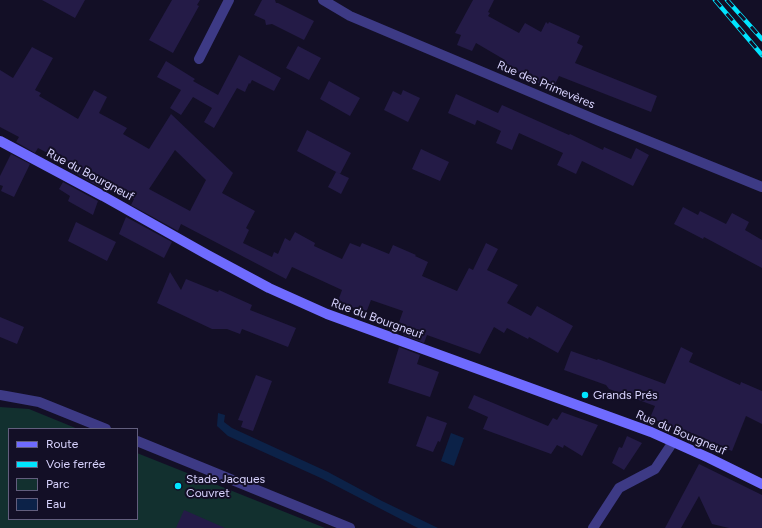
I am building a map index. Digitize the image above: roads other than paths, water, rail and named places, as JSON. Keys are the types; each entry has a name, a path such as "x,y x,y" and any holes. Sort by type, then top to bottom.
{"main road":[{"name":"Rue du Bourgneuf","path":"0,142 103,196 269,288 327,314 651,432 762,484"}],"street":[{"path":"199,59 229,0"},
{"name":"Rue des Primevères","path":"323,0 350,16 599,121 762,187"},
{"path":"0,395 39,402 104,428"},
{"path":"138,442 350,528"},
{"path":"593,528 619,488 654,468 674,442"}],"water":[{"path":"218,413 225,415 224,422 232,428 328,472 382,501 438,528 418,528 323,479 228,436 217,426"},
{"path":"451,433 464,438 454,466 441,461"}],"railway":[{"path":"715,0 762,55"},
{"path":"727,0 762,39"}],"place":[{"name":"Grands Prés","path":"585,395"},
{"name":"Stade Jacques Couvret","path":"178,486"}]}
